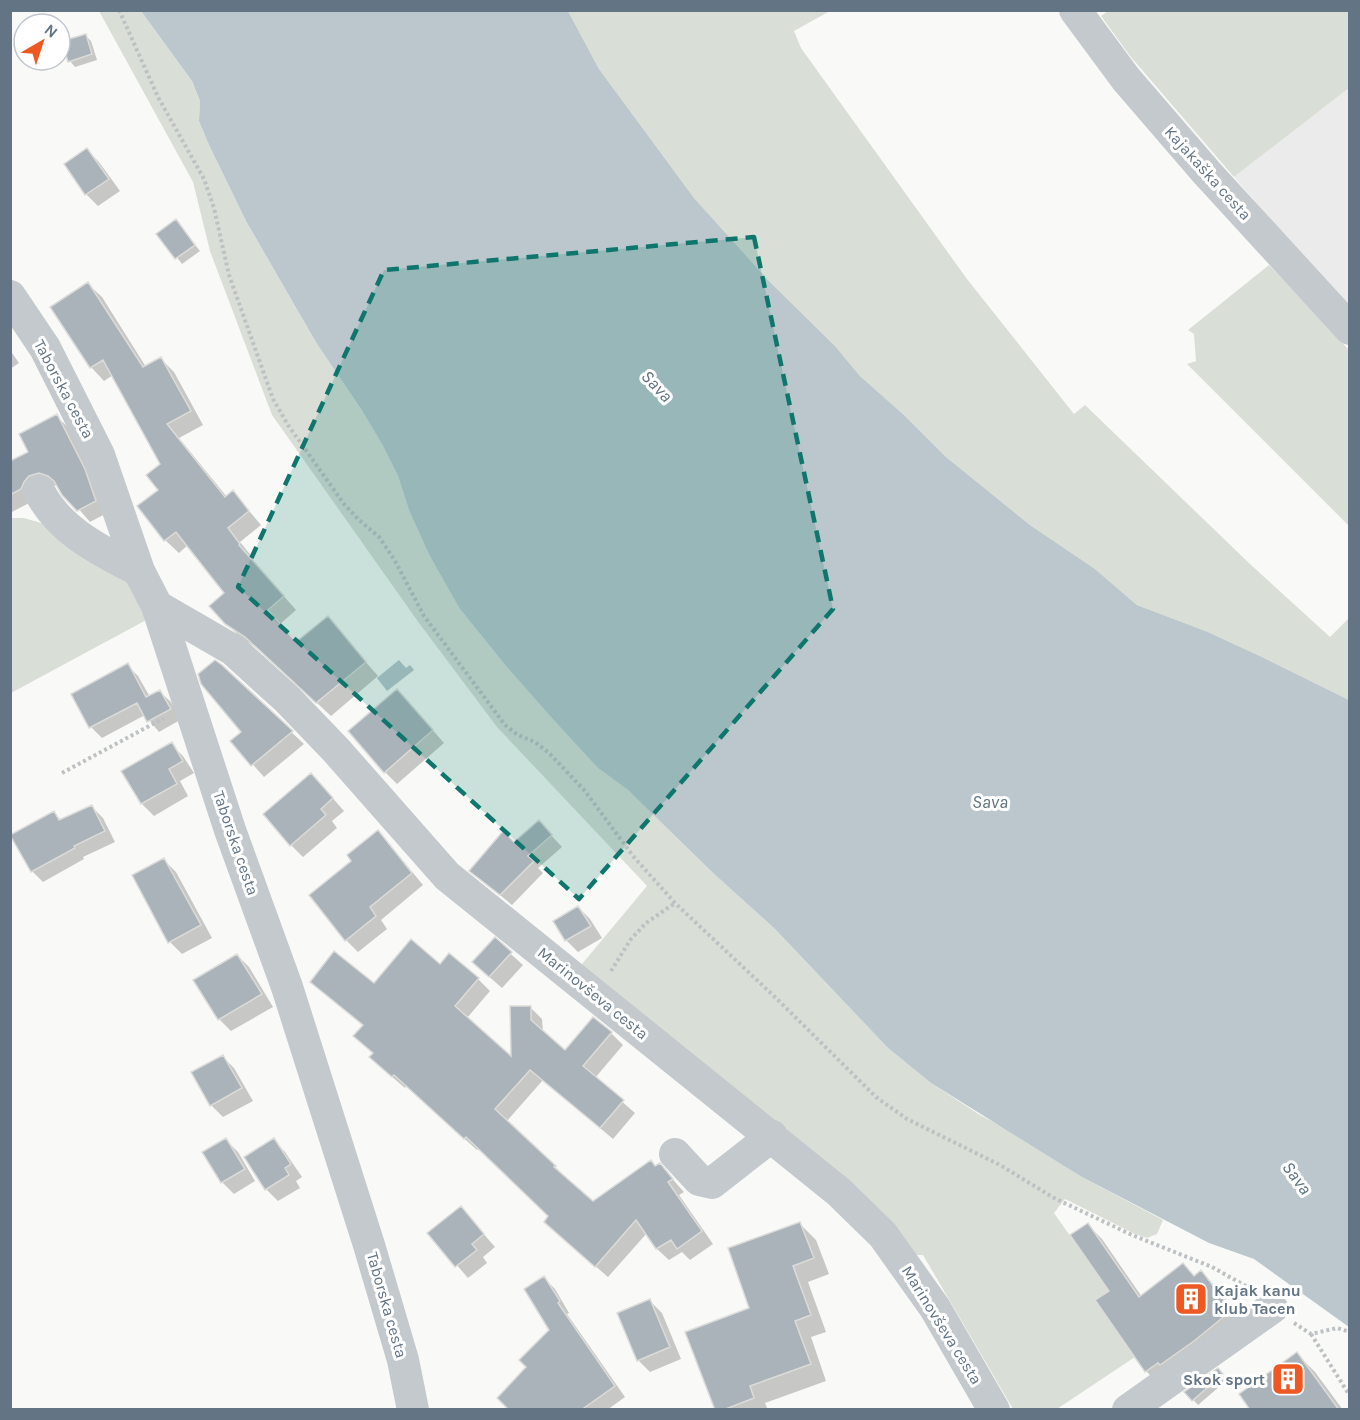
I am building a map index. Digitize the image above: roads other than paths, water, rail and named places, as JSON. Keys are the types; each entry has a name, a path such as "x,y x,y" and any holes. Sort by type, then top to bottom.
{"street":[{"name":"Kajakaška cesta","path":"1075,10 1126,79 1207,173 1350,329"},
{"name":"Taborska cesta","path":"10,296 45,348 99,455 139,571 157,606 230,830 287,987 352,1191 403,1360 413,1410"},
{"path":"39,491 48,509 56,518 97,549 139,571"},
{"name":"Marinovševa cesta","path":"157,606 233,650 287,699 336,750 447,876 839,1192 883,1235 935,1308 994,1410"},
{"path":"675,1154 699,1180 712,1183 772,1137"},
{"path":"1128,1410 1272,1308"}],"water":[{"name":"Sava","path":"141,11 568,11 599,69 694,198 769,281 835,346 860,376 946,457 1030,525 1095,569 1137,605 1208,632 1349,700 1349,1327 1254,1259 1209,1243 1082,1177 931,1083 888,1048 775,929 712,872 628,790 598,768 552,718 460,609 430,556 409,510 398,476 382,444 317,344 246,221 199,121 200,101 192,81"},
{"path":"399,660 406,668 410,665 414,670 387,691 377,678"}],"place":[{"name":"Kajak kanu klub Tacen","path":"1191,1299"},
{"name":"Skok sport","path":"1288,1379"}]}
